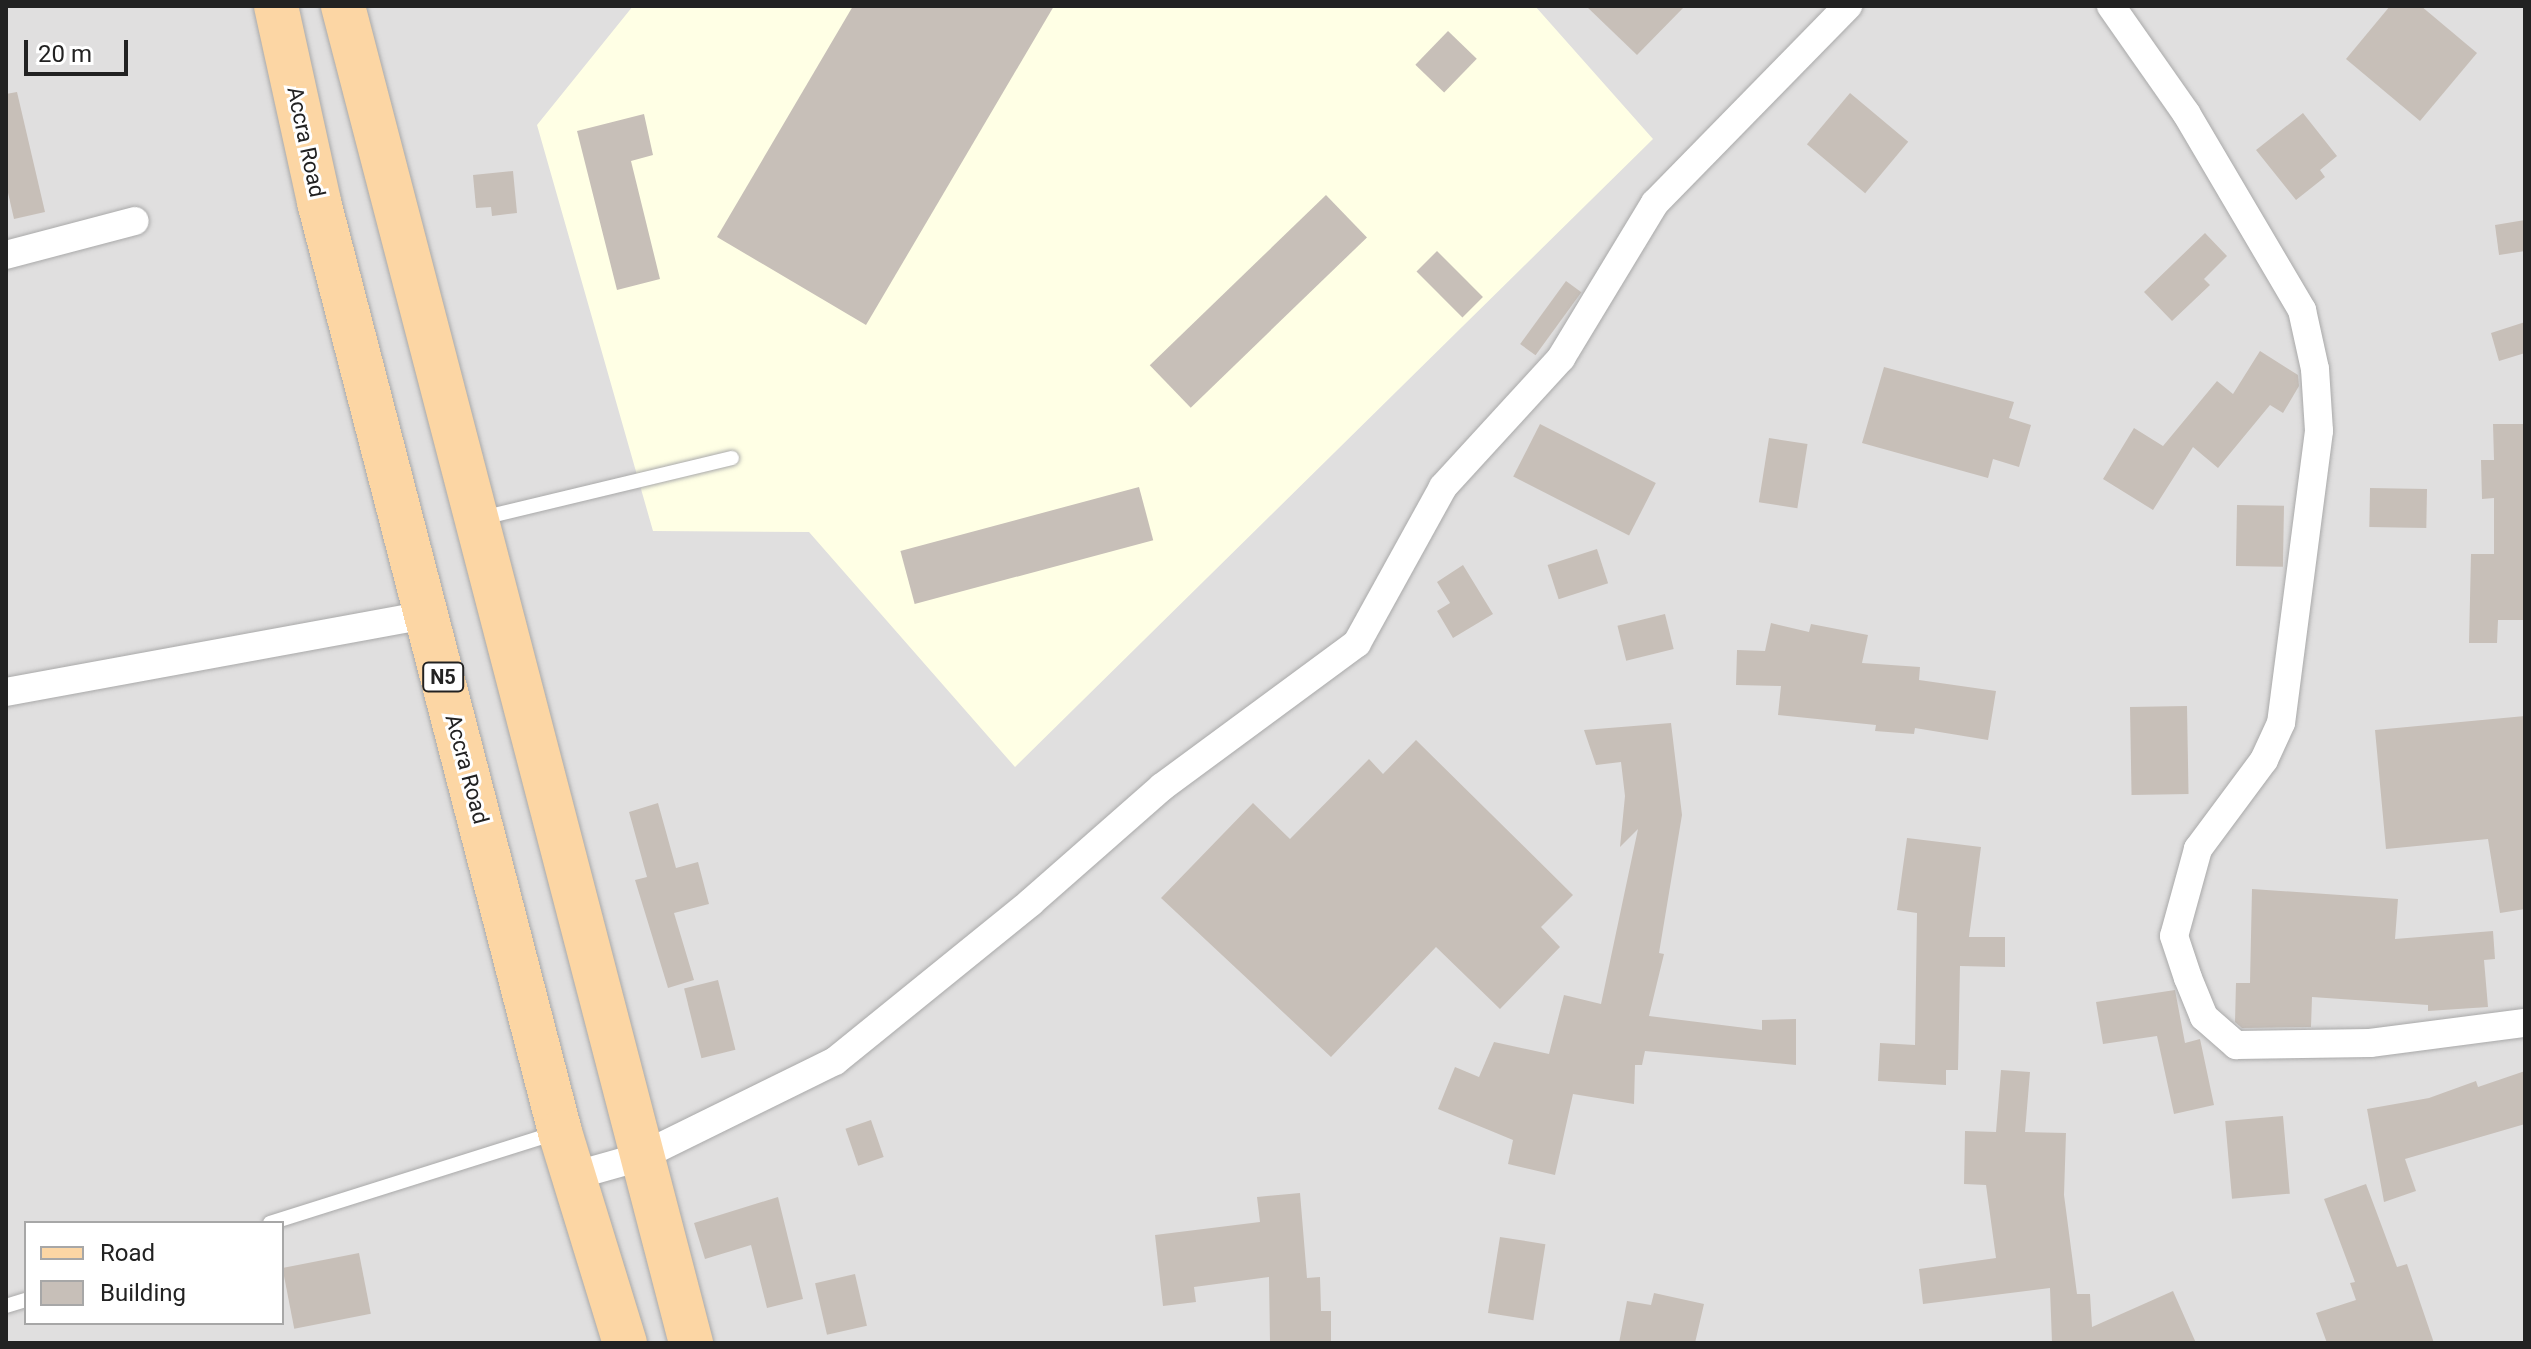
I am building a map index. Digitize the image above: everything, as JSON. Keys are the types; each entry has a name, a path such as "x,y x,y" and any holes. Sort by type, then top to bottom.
{"main road":[{"name":"Accra Road","path":"276,6 319,202 560,1132 625,1343"},
{"path":"343,6 640,1157 691,1343"}],"street":[{"path":"573,1176 640,1157 835,1061 1031,902 1162,787 1357,643 1443,487 1561,358 1655,203 1848,6"},
{"path":"2111,6 2186,113 2302,310 2315,369 2319,431 2281,723 2264,760 2198,849 2183,891 2174,936 2193,991 2204,1017 2236,1045 2370,1043 2525,1023"},
{"path":"6,255 135,221"},
{"path":"6,692 427,615"}],"lane":[{"path":"474,519 732,458"},
{"path":"276,1221 560,1132"}],"shaded area":[{"path":"6,6 2525,6 2525,1343 6,1343"},
{"path":"633,6 1535,6 1653,139 1015,767 809,532 653,531 537,125"}],"building":[{"path":"853,6 1054,6 866,325 717,237"},
{"path":"1586,6 1685,6 1637,55"},
{"path":"2390,6 2421,6 2477,53 2420,121 2346,59"},
{"path":"1448,31 1477,59 1444,93 1415,65"},
{"path":"17,92 45,212 14,219 6,184 6,94"},
{"path":"1850,93 1908,142 1865,193 1807,144"},
{"path":"2303,113 2337,156 2320,170 2325,177 2296,200 2256,150"},
{"path":"644,114 653,155 631,161 660,279 617,290 577,131"},
{"path":"513,171 517,213 492,216 491,207 476,208 473,175"},
{"path":"1326,195 1367,237 1191,408 1150,365"},
{"path":"2525,220 2525,251 2499,255 2495,225"},
{"path":"2205,233 2227,256 2204,279 2210,285 2172,321 2144,292"},
{"path":"1437,251 1483,297 1462,317 1416,272"},
{"path":"1566,281 1581,292 1536,355 1520,344"},
{"path":"2525,322 2525,353 2499,361 2491,333"},
{"path":"2260,351 2298,375 2299,386 2283,413 2270,405 2218,468 2193,447 2153,510 2103,479 2134,428 2163,446 2217,381 2233,394"},
{"path":"1884,367 2014,402 2009,418 2031,425 2019,467 1993,459 1988,478 1862,443"},
{"path":"1540,424 1656,483 1629,536 1513,477"},
{"path":"2493,424 2525,424 2525,620 2498,620 2497,643 2469,643 2471,554 2494,554 2494,498 2482,499 2481,460 2494,460"},
{"path":"1769,438 1808,444 1797,508 1759,502"},
{"path":"1139,487 1153,540 915,604 900,551"},
{"path":"2370,488 2427,489 2426,528 2369,527"},
{"path":"2237,505 2284,506 2283,567 2236,566"},
{"path":"1597,549 1608,583 1559,599 1548,565"},
{"path":"1463,565 1493,614 1453,638 1437,611 1450,603 1437,582"},
{"path":"1665,614 1674,649 1626,661 1617,626"},
{"path":"1771,623 1809,632 1811,624 1868,635 1862,663 1920,667 1919,680 1996,691 1988,740 1915,728 1914,734 1875,731 1876,725 1778,715 1781,686 1736,685 1737,650 1765,651"},
{"path":"2187,706 2189,794 2132,795 2130,707"},
{"path":"2525,716 2525,909 2500,913 2488,839 2386,849 2375,730"},
{"path":"1671,723 1682,815 1659,953 1664,954 1649,1016 1762,1030 1762,1020 1796,1019 1796,1065 1645,1051 1642,1065 1635,1065 1634,1104 1573,1094 1555,1175 1508,1164 1513,1140 1438,1109 1455,1067 1479,1077 1494,1042 1549,1054 1564,995 1601,1004 1638,829 1620,847 1625,796 1621,762 1596,765 1584,730"},
{"path":"1416,740 1573,895 1541,927 1560,947 1500,1009 1436,947 1331,1057 1161,898 1253,803 1290,839 1369,759 1383,774"},
{"path":"658,803 676,868 698,862 709,904 674,913 694,980 668,988 635,880 647,877 629,812"},
{"path":"1907,838 1981,847 1969,937 2005,937 2005,967 1960,966 1958,1070 1946,1070 1946,1085 1878,1081 1880,1043 1915,1045 1917,913 1897,910"},
{"path":"2252,889 2398,899 2395,939 2493,931 2495,959 2484,960 2488,1007 2428,1011 2428,1005 2312,997 2311,1027 2242,1028 2235,1022 2236,983 2250,983"},
{"path":"718,980 735,1050 701,1058 684,988"},
{"path":"2175,990 2185,1043 2200,1039 2214,1105 2174,1114 2157,1036 2103,1044 2096,1002"},
{"path":"2001,1070 2030,1072 2025,1132 2066,1133 2064,1195 2077,1294 2090,1294 2092,1327 2173,1291 2196,1343 2052,1343 2050,1288 1923,1304 1919,1269 1996,1258 1986,1185 1964,1184 1965,1131 1996,1132"},
{"path":"2525,1071 2525,1124 2405,1159 2416,1191 2384,1202 2367,1109 2429,1098 2476,1081 2478,1087"},
{"path":"2283,1116 2290,1194 2232,1199 2225,1121"},
{"path":"871,1120 884,1157 858,1166 845,1129"},
{"path":"2366,1184 2397,1267 2407,1264 2434,1343 2327,1343 2316,1313 2356,1300 2350,1283 2355,1282 2324,1199"},
{"path":"1300,1193 1307,1278 1320,1277 1321,1311 1331,1311 1331,1343 1270,1343 1269,1277 1194,1287 1196,1302 1163,1306 1155,1235 1260,1222 1257,1197"},
{"path":"778,1197 803,1299 767,1308 751,1245 705,1259 694,1223"},
{"path":"1500,1237 1545,1244 1533,1320 1488,1313"},
{"path":"359,1253 371,1314 294,1329 284,1268"},
{"path":"855,1274 867,1326 827,1335 815,1283"},
{"path":"1654,1293 1704,1304 1695,1343 1619,1343 1627,1301 1651,1305"}]}
